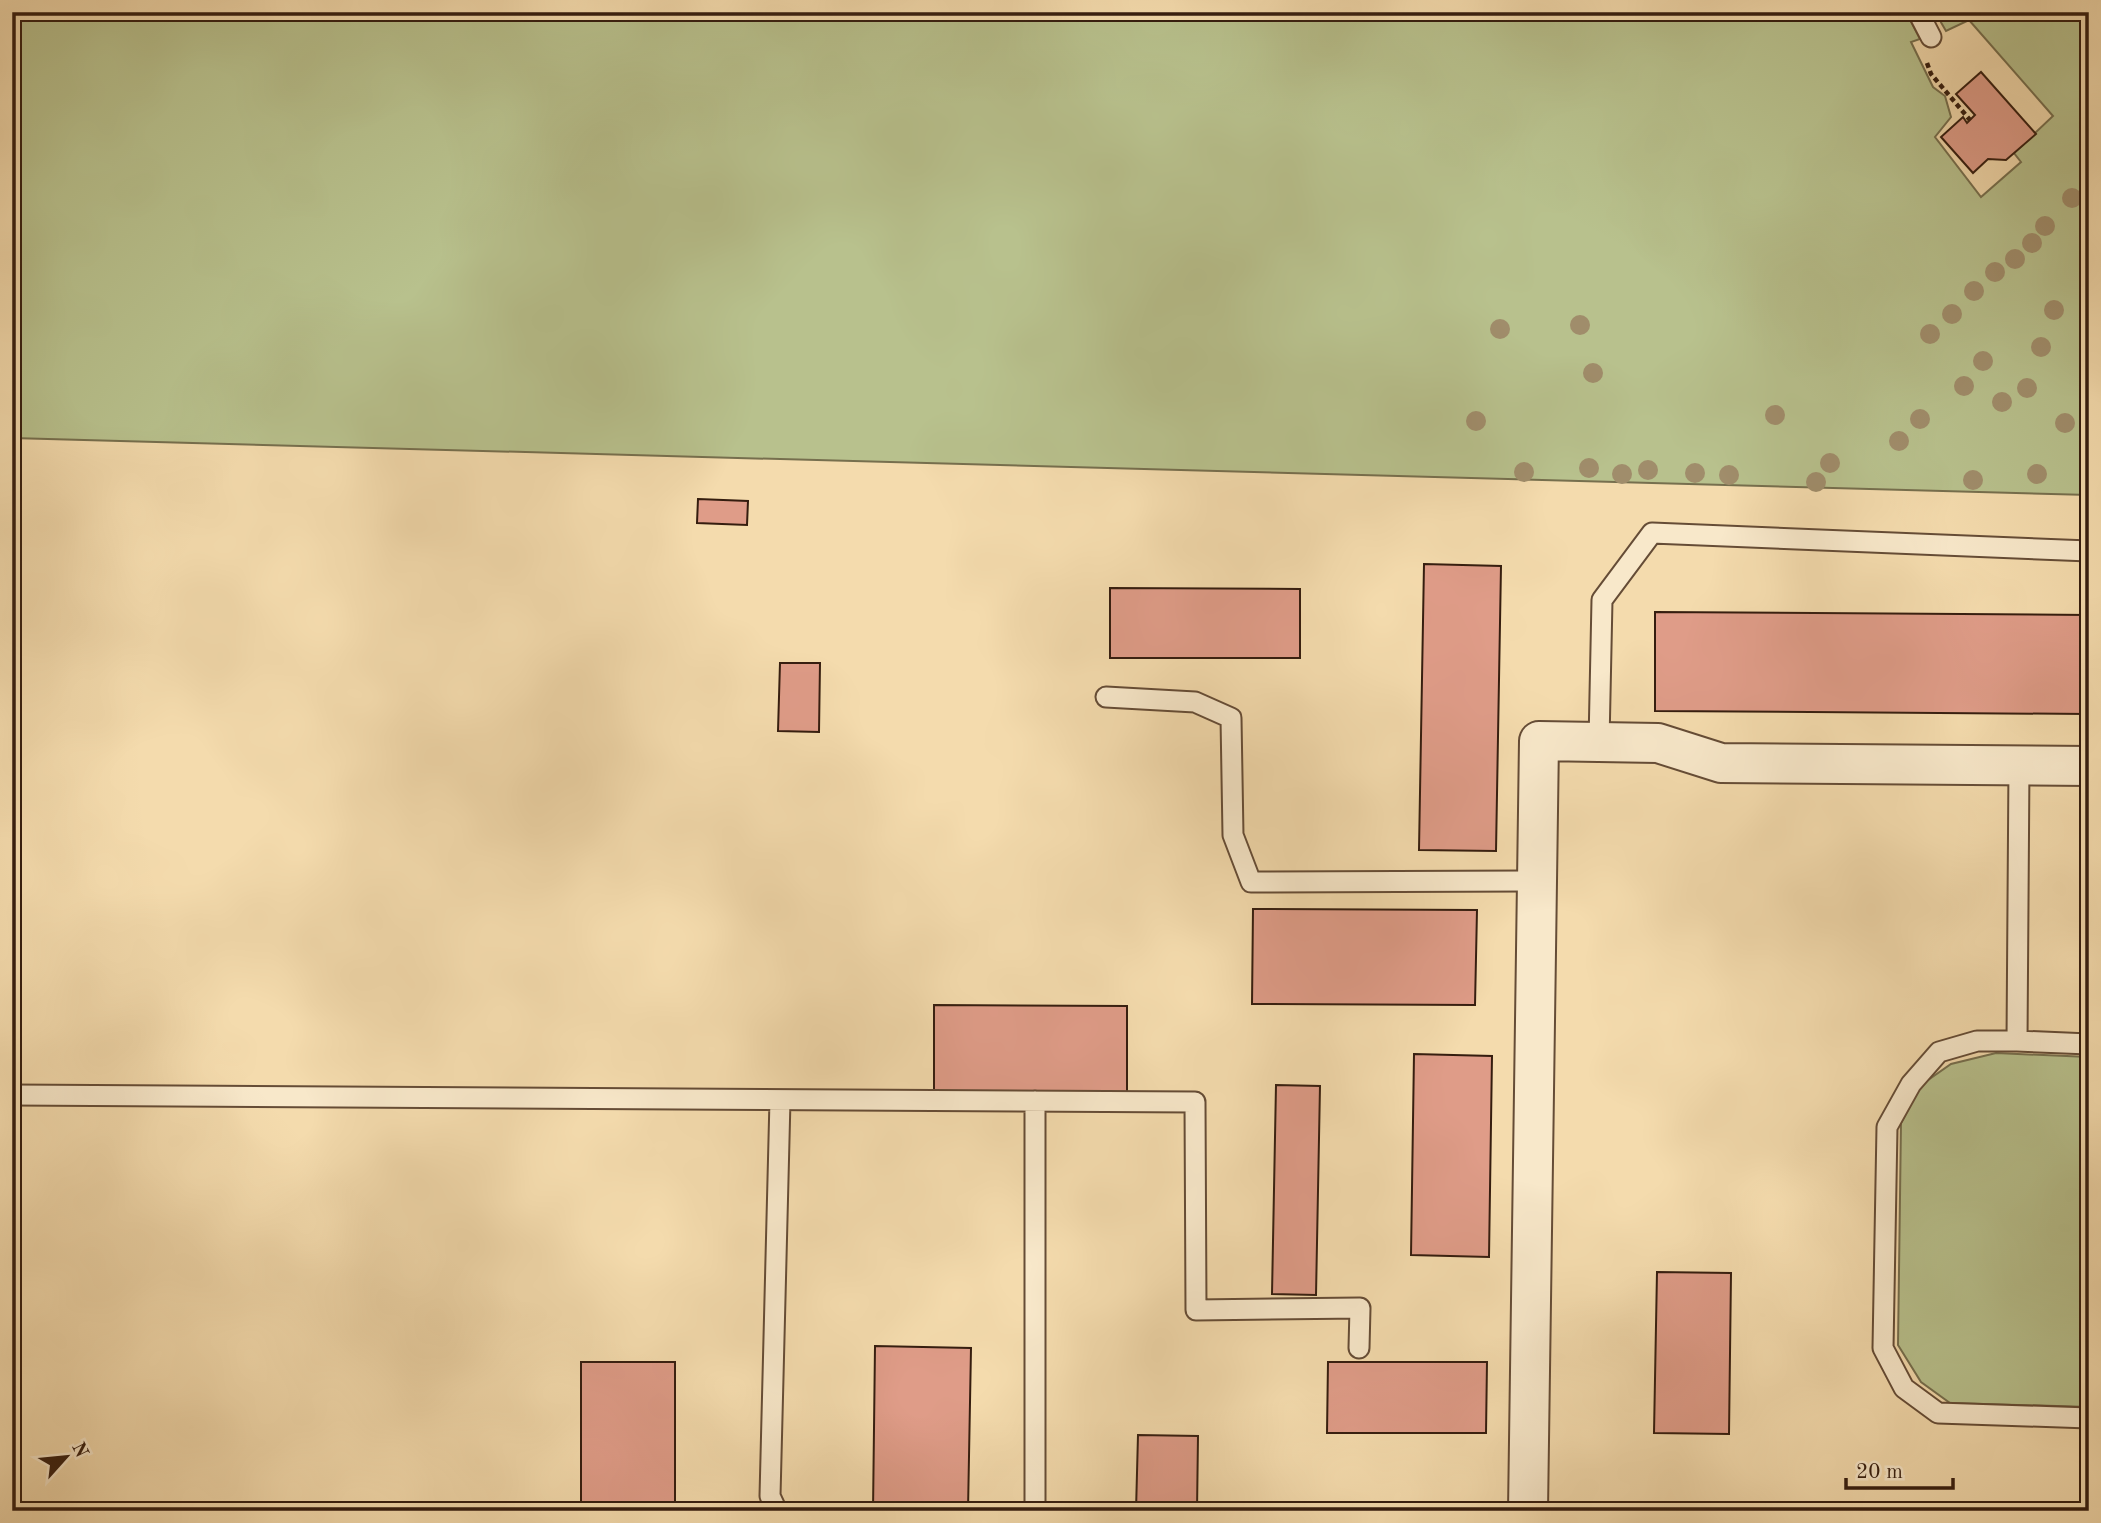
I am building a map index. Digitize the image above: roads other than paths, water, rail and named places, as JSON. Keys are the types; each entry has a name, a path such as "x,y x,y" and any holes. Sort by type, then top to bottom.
{"street":[{"path":"1528,1511 1539,741 1658,743 1721,763 2089,766"}],"lane":[{"path":"1918,12 1931,37"},
{"path":"1599,742 1602,600 1653,533 2089,551"},
{"path":"1106,697 1195,702 1231,718 1233,835 1251,882 1537,881"},
{"path":"2017,1041 2019,765"},
{"path":"2089,1044 1977,1041 1939,1052 1911,1084 1887,1128 1883,1348 1904,1388 1938,1413 2089,1418"},
{"path":"12,1095 1195,1102 1196,1310 1360,1308 1359,1348"},
{"path":"777,1511 770,1496 780,1100"},
{"path":"1035,1101 1035,1511"}]}
